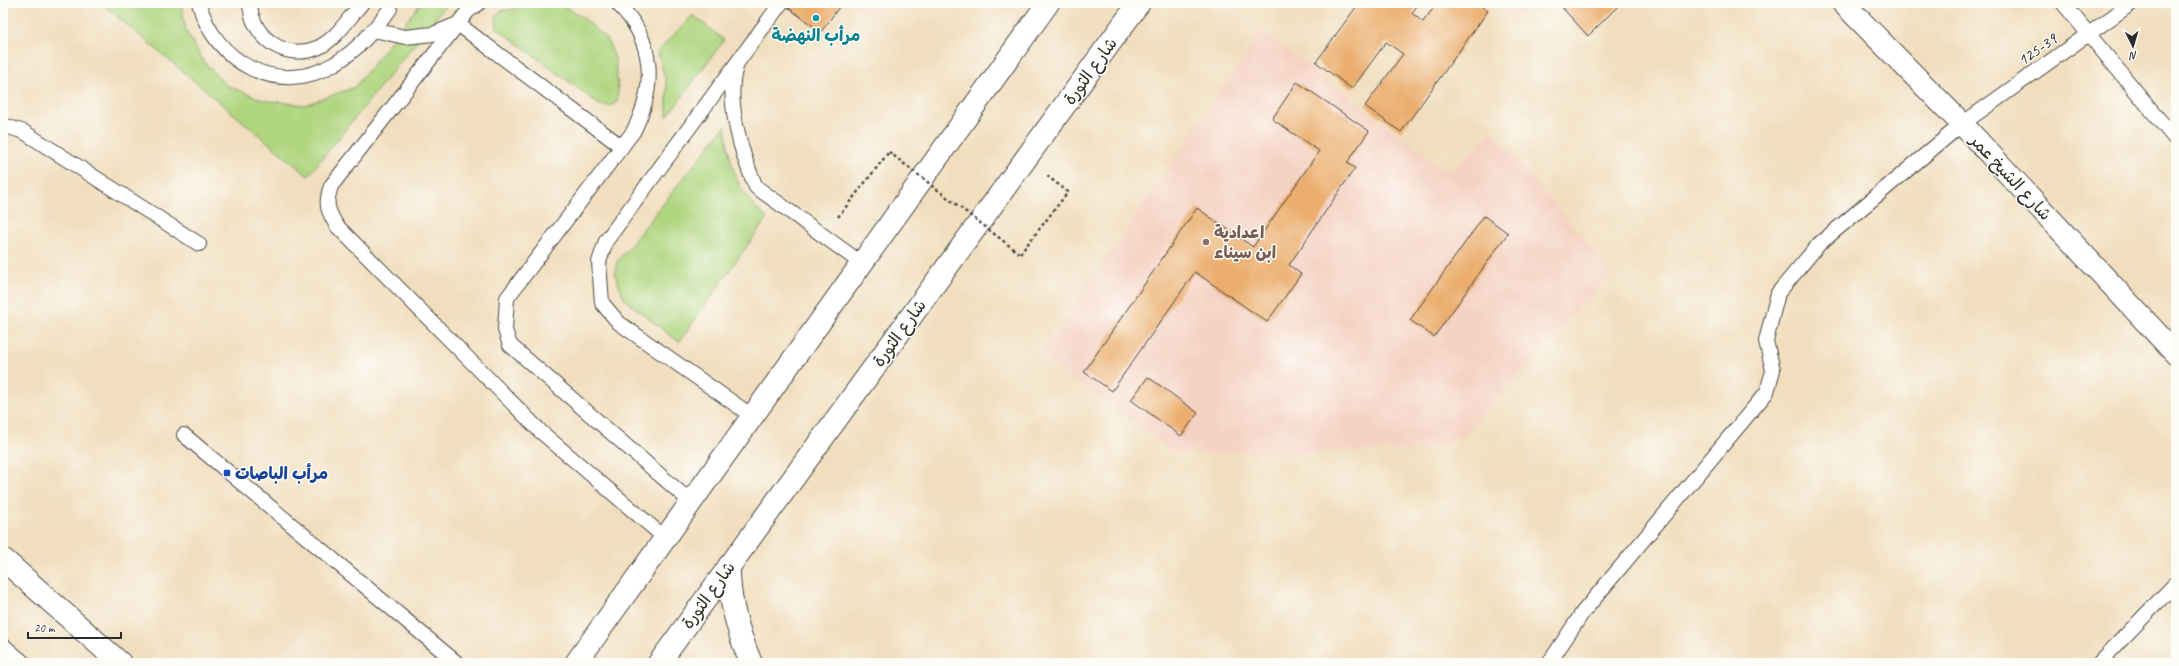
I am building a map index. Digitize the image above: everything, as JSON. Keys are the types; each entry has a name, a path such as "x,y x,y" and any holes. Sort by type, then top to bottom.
{"main road":[{"path":"576,663 1048,3"},
{"name":"شارع الثورة","path":"659,663 1139,3"},
{"name":"شارع الشيخ عمر","path":"1843,3 1962,124 2176,354"},
{"path":"3,559 120,663"},
{"path":"729,566 728,588 732,607 751,663"}],"lane":[{"path":"199,3 203,19 213,37 225,52 241,64 269,75 304,76 318,72 346,56 374,30 390,9"},
{"path":"250,3 250,12 255,25 262,36 269,43 282,50 301,52 317,48 331,39 362,3"},
{"path":"479,3 468,12 458,24 331,186 327,199 329,213 337,226 540,431 665,538"},
{"path":"617,3 636,25 644,42 650,80 642,114 633,132 622,147 507,298 505,330 510,345 691,502"},
{"path":"782,3 740,61 733,77 737,134 748,169 756,187 861,263"},
{"path":"752,416 619,323 602,303 599,262 606,241 782,3"},
{"path":"2063,3 2175,136"},
{"name":"125-39","path":"1549,663 1584,612 1767,392 1773,370 1766,341 1778,293 1819,244 1962,124 2132,3"},
{"path":"374,30 405,37 433,34 458,24"},
{"path":"458,24 622,147"},
{"path":"3,125 24,132 199,244"},
{"path":"184,435 457,663"},
{"path":"2099,663 2176,583"},
{"path":"3,645 24,663"}],"path":[{"path":"853,198 889,152 1020,254 1068,192 1026,159"}],"shaded area":[{"path":"1262,31 1449,172 1492,131 1612,272 1465,434 1420,451 1176,453 1040,356"}],"green space":[{"path":"101,3 181,3 186,31 204,62 226,85 263,100 305,105 355,87 421,3 448,3 308,176"},
{"path":"540,4 563,6 581,16 607,39 615,58 618,89 617,102 610,106 600,105 497,28 496,17 500,11"},
{"path":"693,15 724,40 667,117 667,87 658,51"},
{"path":"725,126 732,166 736,177 747,197 767,218 679,342 625,300 615,275 617,262"}],"building":[{"name":"مرأب النهضة","path":"782,3 842,3 821,32"},
{"path":"1359,3 1419,3 1412,13 1423,22 1437,3 1477,3 1488,11 1401,132 1365,106 1403,54 1386,42 1352,89 1316,62"},
{"path":"1558,3 1621,3 1588,36"},
{"path":"1297,82 1369,131 1347,163 1355,168 1289,265 1301,274 1267,322 1195,272 1112,391 1084,372 1197,208 1253,247 1319,151 1272,119"},
{"path":"1484,216 1508,233 1434,337 1410,320"},
{"path":"1148,377 1198,413 1181,436 1131,400"}],"place":[{"name":"مرأب النهضة","path":"816,18"},
{"name":"اعدادية ابن سيناء","path":"1206,242"},
{"name":"مرأب الباصات","path":"227,473"}]}
